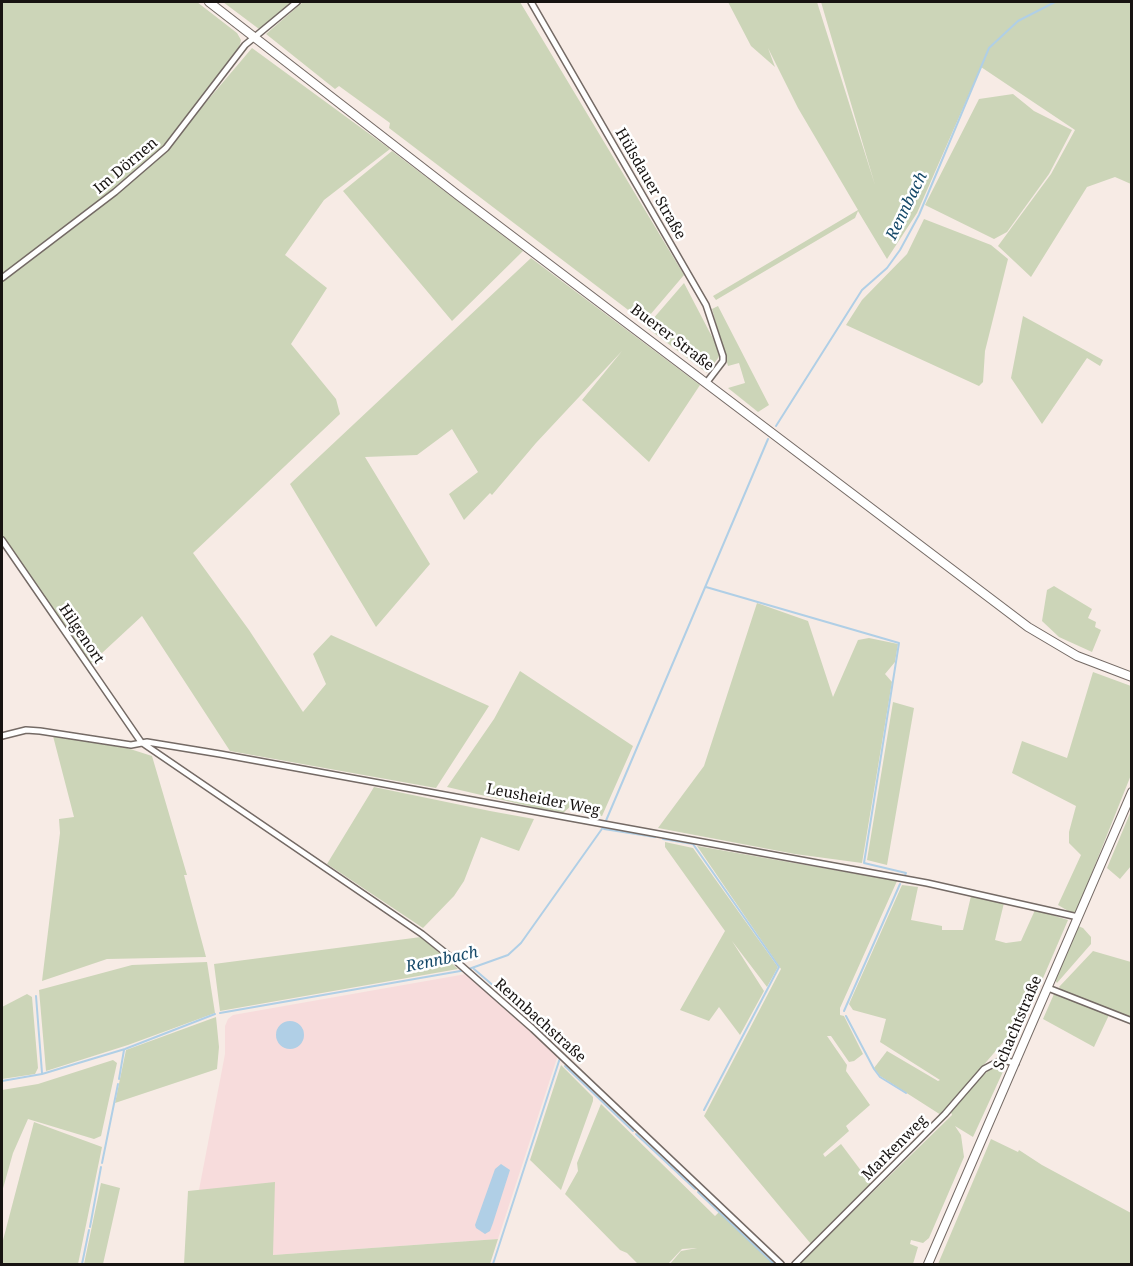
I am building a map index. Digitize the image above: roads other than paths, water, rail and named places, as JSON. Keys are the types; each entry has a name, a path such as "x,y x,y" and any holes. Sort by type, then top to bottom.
{"main road":[{"name":"Buerer Straße","path":"209,2 459,196 1028,627 1077,656 1131,677"},
{"name":"Schachtstraße","path":"928,1264 1131,792"}],"street":[{"name":"Im Dörnen","path":"2,278 115,192 166,148 246,45 297,2"},
{"name":"Hülsdauer Straße","path":"531,2 706,305 723,356 723,361 707,382"},
{"name":"Hilgenort","path":"2,540 141,742"},
{"name":"Leusheider Weg","path":"2,736 26,730 40,731 131,745 141,742 220,754 927,883 1078,917"},
{"name":"Rennbachstraße","path":"141,742 422,934 448,955 533,1029 781,1264"},
{"path":"1048,988 1131,1020"},
{"name":"Markenweg","path":"795,1264 937,1122 984,1069 1001,1060 1016,1063"}],"water":[{"path":"290,1021 300,1025 304,1035 300,1045 290,1049 280,1045 276,1035 280,1025"},
{"path":"501,1164 510,1170 490,1231 485,1234 475,1225 495,1169"}],"waterway":[{"name":"Rennbach","path":"776,426 862,290 887,268 900,250 919,215 989,48 1018,21 1055,2"},
{"name":"Rennbach","path":"605,823 768,439"},
{"path":"706,587 899,643 864,863 906,873 904,878"},
{"name":"Rennbach","path":"220,1013 466,970 508,955 521,943 604,826"},
{"path":"604,829 655,837"},
{"path":"663,839 693,844 779,967 704,1110"},
{"path":"844,1011 900,884"},
{"path":"474,969 524,1012"},
{"path":"36,996 42,1073"},
{"path":"2,1081 42,1074 125,1049 215,1014"},
{"path":"846,1016 880,1077 906,1093"},
{"path":"536,1022 563,1046 562,1049"},
{"path":"119,1079 124,1050"},
{"path":"493,1264 560,1058"},
{"path":"565,1066 633,1131"},
{"path":"102,1163 118,1084"},
{"path":"636,1134 695,1189"},
{"path":"90,1227 101,1167"},
{"path":"698,1192 774,1264"},
{"path":"82,1264 89,1230"}]}
